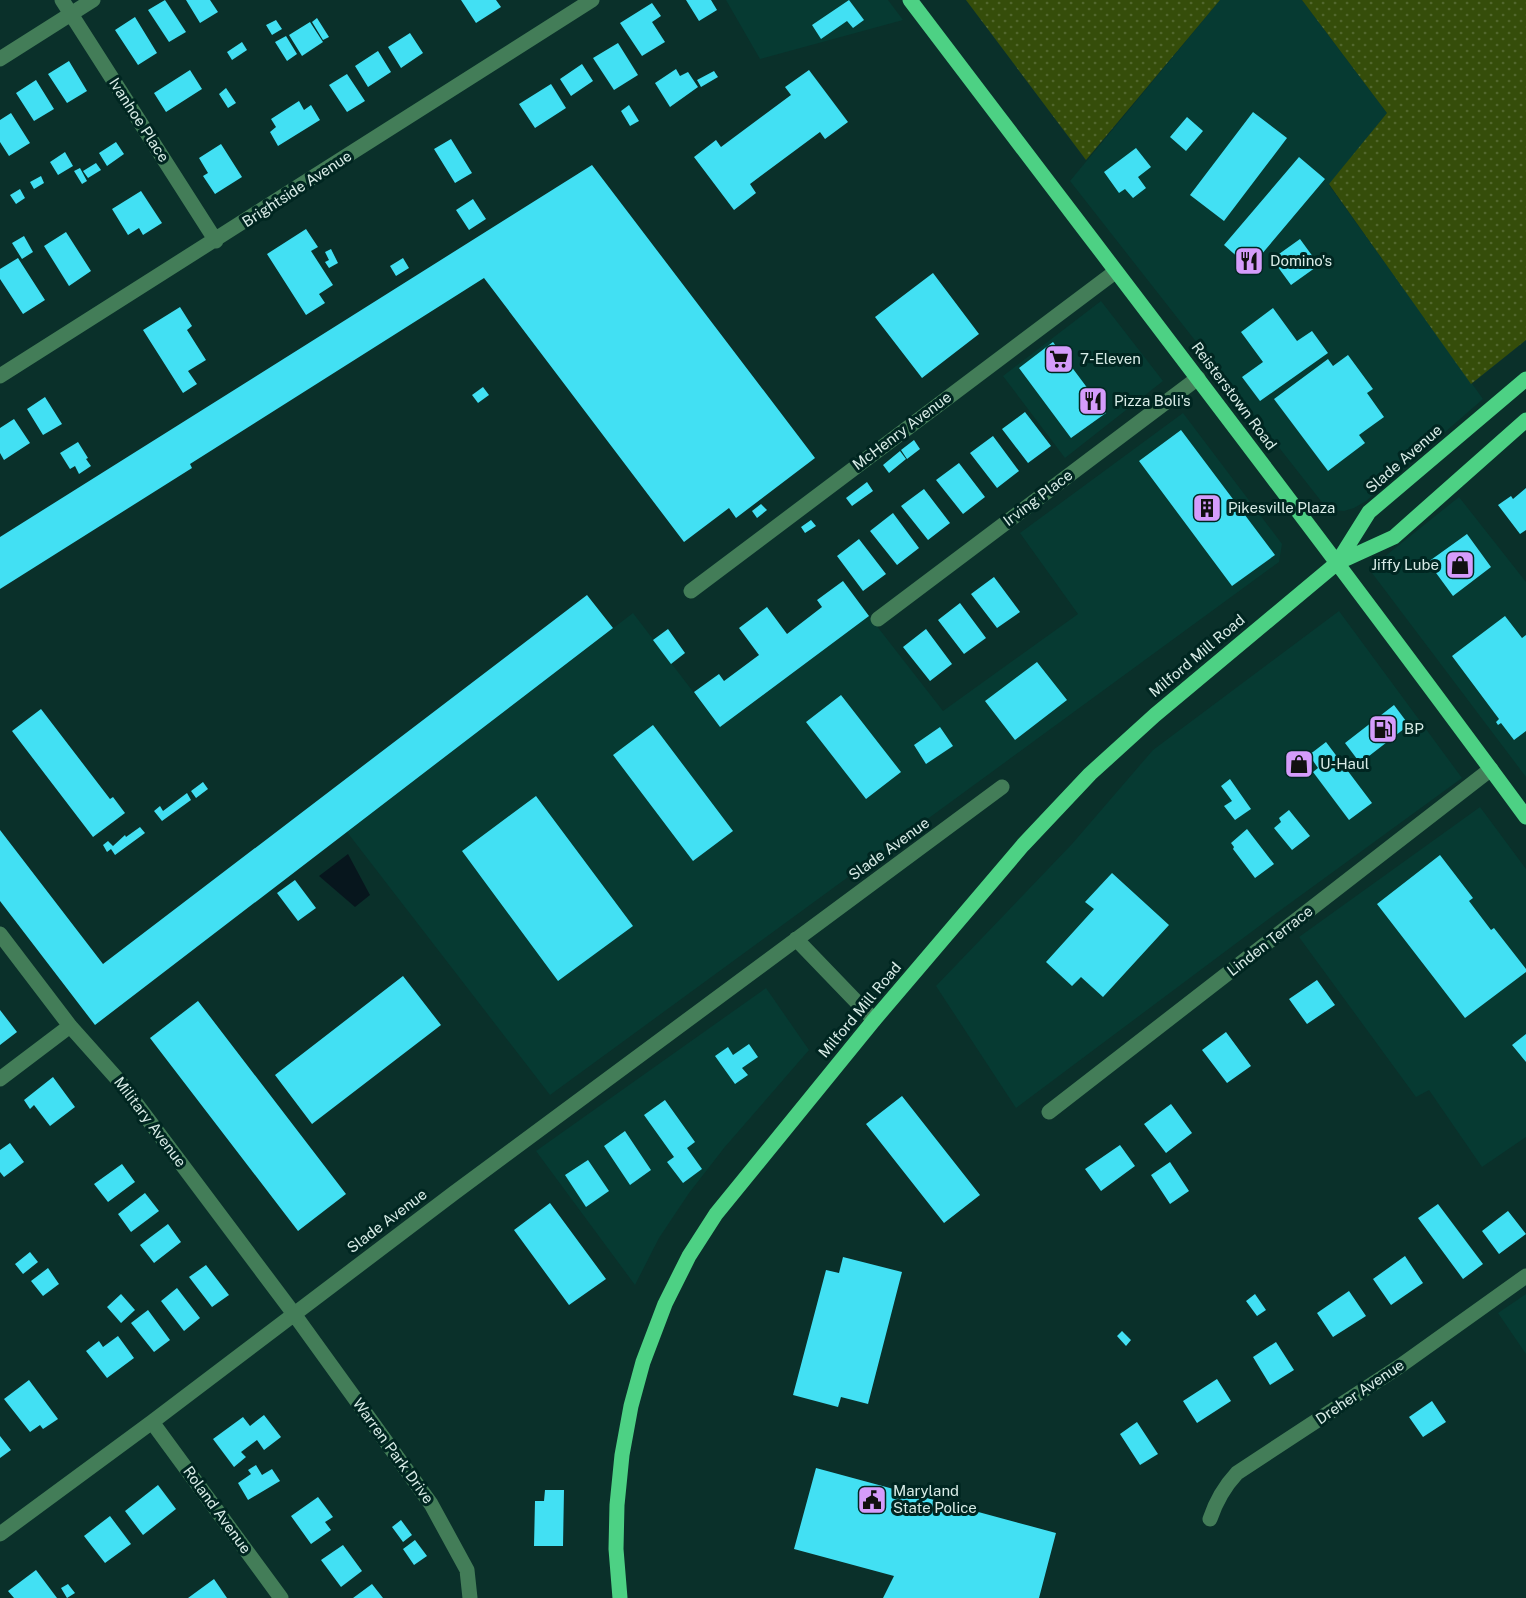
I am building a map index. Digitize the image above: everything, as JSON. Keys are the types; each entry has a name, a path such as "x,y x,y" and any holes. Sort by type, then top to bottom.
{"main road":[{"name":"Reisterstown Road","path":"910,0 1198,378 1526,817"},
{"name":"Slade Avenue","path":"1337,563 1369,512 1526,379"},
{"path":"1337,563 1394,537 1526,420"},
{"name":"Milford Mill Road","path":"620,1598 616,1538 622,1455 631,1406 643,1362 665,1304 689,1256 716,1214 874,1020 1023,845 1090,774 1155,715 1337,563"}],"street":[{"name":"Ivanhoe Place","path":"62,0 216,241"},
{"path":"0,59 93,0"},
{"name":"Brightside Avenue","path":"0,376 216,241 592,0"},
{"name":"McHenry Avenue","path":"691,591 1115,272"},
{"name":"Irving Place","path":"878,619 1198,378"},
{"name":"Linden Terrace","path":"1049,1112 1491,769"},
{"name":"Slade Avenue","path":"0,1533 153,1422 409,1226 1002,787"},
{"name":"Military Avenue","path":"0,934 70,1026 120,1082 294,1314"},
{"path":"796,939 874,1020"},
{"path":"0,1079 70,1026"},
{"name":"Dreher Avenue","path":"1210,1519 1217,1499 1226,1484 1237,1473 1400,1366 1526,1276"},
{"name":"Warren Park Drive","path":"294,1314 431,1504 467,1570 470,1598"},
{"name":"Roland Avenue","path":"153,1422 281,1598"}],"shaded area":[{"path":"726,0 888,0 903,20 760,59"},
{"path":"1220,0 1302,0 1387,113 1329,185 1483,399 1366,501 1344,511 1333,510 1321,501 1070,181"},
{"path":"1101,301 1163,381 1065,458 1003,376"},
{"path":"1183,413 1282,544 1279,562 550,1095 347,832 633,613 720,727 869,616 943,711 1078,614 1020,533"},
{"path":"1459,497 1526,582 1526,777 1369,569"},
{"path":"1339,611 1462,778 1016,1108 936,986 1072,844 1153,750"},
{"path":"1480,807 1526,869 1526,1137 1482,1167 1429,1090 1416,1097 1299,937"},
{"path":"348,854 370,895 355,907 319,876"},
{"path":"766,988 809,1050 724,1148 689,1193 659,1238 635,1285 536,1151"},
{"path":"1526,1294 1526,1354 1498,1313"}],"green space":[{"path":"966,0 1220,0 1086,160"},
{"path":"1302,0 1526,0 1526,340 1471,384 1329,184 1387,113"}],"building":[{"path":"165,0 186,32 169,42 148,10"},
{"path":"186,0 210,0 218,12 200,23"},
{"path":"461,0 496,0 501,7 476,23"},
{"path":"686,0 711,0 717,10 699,21"},
{"path":"849,0 864,20 853,28 847,21 821,39 812,25"},
{"path":"652,3 661,16 652,22 665,42 642,56 620,23"},
{"path":"135,17 157,53 138,65 115,30"},
{"path":"317,18 329,37 323,40 312,22"},
{"path":"276,20 282,29 272,35 266,25"},
{"path":"310,22 323,42 302,56 289,35"},
{"path":"410,33 423,53 401,68 388,47"},
{"path":"286,36 297,54 287,61 275,42"},
{"path":"242,42 247,50 232,60 227,52"},
{"path":"618,43 638,75 614,90 593,58"},
{"path":"378,51 391,72 368,87 355,66"},
{"path":"69,61 87,91 67,103 48,74"},
{"path":"582,64 593,81 571,96 560,79"},
{"path":"676,69 680,76 688,72 698,87 670,107 655,83"},
{"path":"190,70 202,89 166,112 154,93"},
{"path":"809,70 848,122 825,139 820,132 750,184 756,193 734,210 694,157 716,140 721,147 791,95 785,87"},
{"path":"714,71 718,77 701,87 697,80"},
{"path":"347,74 365,101 347,112 329,85"},
{"path":"36,80 54,109 34,121 16,93"},
{"path":"551,84 566,108 535,128 519,104"},
{"path":"226,88 236,103 228,108 219,94"},
{"path":"299,101 304,110 311,105 320,120 278,146 270,132 276,127 271,119"},
{"path":"629,105 639,121 630,126 621,111"},
{"path":"1253,112 1287,138 1224,221 1190,195"},
{"path":"11,113 30,143 9,156 0,142 0,120"},
{"path":"1187,117 1203,131 1186,151 1170,137"},
{"path":"451,139 472,173 455,183 434,149"},
{"path":"116,142 124,154 107,166 99,153"},
{"path":"221,144 242,177 215,194 203,176 208,173 199,158"},
{"path":"1136,148 1151,167 1138,177 1146,188 1133,198 1125,189 1119,193 1104,172"},
{"path":"65,152 73,166 58,175 50,162"},
{"path":"1299,157 1325,179 1250,268 1224,245"},
{"path":"96,163 101,170 88,178 83,171"},
{"path":"592,165 815,458 736,518 729,508 684,542 484,278 190,464 192,468 0,589 0,537"},
{"path":"80,168 87,181 82,184 74,171"},
{"path":"41,176 44,183 34,189 30,182"},
{"path":"20,189 25,198 16,204 10,195"},
{"path":"141,191 162,223 143,235 139,228 128,235 112,209"},
{"path":"473,199 486,219 469,230 456,210"},
{"path":"306,229 318,247 311,251 333,285 319,294 325,303 306,315 267,254"},
{"path":"66,232 91,271 69,286 44,246"},
{"path":"24,236 33,252 22,259 12,243"},
{"path":"1300,239 1319,265 1291,285 1272,259"},
{"path":"331,249 338,263 329,268 325,262 329,260 325,252"},
{"path":"18,258 45,300 23,314 0,279 0,269"},
{"path":"403,258 409,268 396,276 390,266"},
{"path":"933,273 979,334 922,378 875,317"},
{"path":"180,307 192,326 187,330 206,360 188,371 197,384 183,393 143,330"},
{"path":"1273,308 1297,341 1312,331 1328,353 1260,401 1242,377 1263,362 1241,332"},
{"path":"1053,342 1106,413 1071,438 1019,368"},
{"path":"1348,355 1373,389 1367,393 1384,417 1359,435 1365,443 1328,471 1274,399 1328,359 1333,366"},
{"path":"483,387 489,395 478,403 472,395"},
{"path":"45,397 62,424 43,435 27,409"},
{"path":"1025,412 1051,446 1028,463 1002,429"},
{"path":"14,419 30,443 4,460 0,453 0,428"},
{"name":"Pikesville Plaza","path":"1181,430 1275,555 1232,586 1139,461"},
{"path":"993,436 1019,471 997,488 970,453"},
{"path":"914,440 920,449 907,459 901,450"},
{"path":"78,442 91,466 79,474 75,466 70,469 60,453"},
{"path":"900,451 906,459 889,473 883,465"},
{"path":"959,463 985,497 963,514 936,480"},
{"path":"867,482 873,491 852,506 846,498"},
{"path":"1526,488 1526,530 1520,534 1498,505 1511,496 1513,499"},
{"path":"924,489 950,523 928,540 901,506"},
{"path":"761,504 767,510 757,518 752,511"},
{"path":"893,513 919,548 897,565 870,531"},
{"path":"811,520 816,526 805,533 801,527"},
{"name":"Jiffy Lube","path":"1467,534 1491,567 1453,596 1428,562"},
{"path":"859,539 886,574 863,591 837,556"},
{"path":"994,577 1020,612 997,628 971,594"},
{"path":"843,581 869,616 720,727 694,692 719,674 724,681 759,655 739,628 767,607 787,634 822,607 817,600"},
{"path":"587,595 613,628 95,1025 0,901 0,830 103,964"},
{"path":"960,603 986,638 964,654 938,620"},
{"path":"1505,616 1522,638 1526,635 1526,731 1514,740 1501,723 1498,725 1496,722 1499,719 1452,656"},
{"path":"668,629 685,653 671,664 653,640"},
{"path":"926,629 952,664 930,681 903,647"},
{"path":"1037,662 1067,700 1015,740 985,701"},
{"path":"841,695 901,772 866,799 806,722"},
{"name":"BP","path":"1394,705 1409,725 1360,763 1345,743"},
{"path":"41,709 110,799 113,797 125,813 93,837 12,731"},
{"path":"653,725 733,831 693,861 613,755"},
{"path":"940,727 953,746 926,764 914,745"},
{"path":"1326,742 1372,803 1349,820 1313,772 1318,768 1309,755"},
{"path":"1230,779 1251,809 1235,820 1224,806 1232,801 1221,786"},
{"path":"203,782 208,789 196,798 191,791"},
{"path":"187,793 191,800 162,821 154,811 160,806 163,811"},
{"path":"536,796 633,926 558,981 462,851"},
{"path":"1289,810 1310,836 1292,850 1274,828 1281,822 1279,818"},
{"path":"140,827 145,833 115,855 111,849 107,852 103,845 108,841 113,846 125,835 126,837"},
{"path":"1247,829 1274,864 1255,878 1231,843"},
{"path":"1440,855 1473,898 1469,901 1491,930 1494,928 1526,969 1526,972 1465,1018 1377,904"},
{"path":"1112,873 1169,925 1103,997 1081,977 1072,986 1046,962 1094,909 1085,902"},
{"path":"295,880 316,908 298,921 277,893"},
{"path":"403,976 441,1025 312,1124 275,1075"},
{"path":"1317,980 1335,1005 1307,1024 1289,999"},
{"path":"198,1001 346,1194 298,1231 150,1038"},
{"path":"0,1010 17,1032 0,1045"},
{"path":"1226,1032 1251,1066 1227,1083 1202,1050"},
{"path":"1526,1034 1526,1062 1512,1045"},
{"path":"749,1044 758,1057 742,1068 748,1075 735,1084 715,1056 728,1047 733,1055"},
{"path":"53,1077 75,1107 50,1126 34,1105 30,1109 24,1100"},
{"path":"902,1096 980,1195 944,1223 866,1124"},
{"path":"665,1100 695,1142 687,1148 702,1169 683,1183 667,1162 674,1157 644,1115"},
{"path":"1171,1104 1192,1133 1166,1153 1144,1124"},
{"path":"625,1131 651,1170 630,1185 604,1146"},
{"path":"10,1143 24,1162 4,1177 0,1172 0,1150"},
{"path":"1120,1145 1135,1166 1101,1191 1085,1169"},
{"path":"588,1160 609,1191 586,1207 565,1175"},
{"path":"1170,1162 1189,1191 1170,1204 1151,1175"},
{"path":"122,1164 135,1182 108,1202 94,1184"},
{"path":"145,1193 159,1211 131,1232 118,1214"},
{"path":"550,1203 606,1279 569,1305 514,1230"},
{"path":"1438,1204 1483,1264 1463,1279 1418,1218"},
{"path":"1508,1211 1526,1234 1499,1254 1482,1231"},
{"path":"168,1224 181,1242 154,1263 140,1245"},
{"path":"30,1252 38,1262 23,1274 15,1264"},
{"path":"1405,1256 1423,1283 1391,1305 1373,1279"},
{"path":"843,1257 902,1272 868,1404 841,1397 838,1407 793,1395 826,1270 839,1273"},
{"path":"206,1265 229,1295 212,1307 189,1277"},
{"path":"48,1268 59,1284 43,1296 31,1281"},
{"path":"177,1288 200,1318 184,1331 161,1301"},
{"path":"1349,1291 1366,1316 1333,1337 1317,1313"},
{"path":"121,1294 135,1310 121,1323 107,1307"},
{"path":"1255,1294 1266,1310 1257,1316 1246,1301"},
{"path":"148,1310 170,1340 154,1352 131,1323"},
{"path":"1122,1331 1131,1340 1126,1346 1117,1336"},
{"path":"118,1336 134,1358 107,1378 86,1351 99,1341 103,1347"},
{"path":"1276,1342 1294,1370 1270,1385 1253,1357"},
{"path":"1217,1379 1231,1401 1197,1423 1183,1401"},
{"path":"29,1380 58,1419 43,1429 40,1425 30,1432 4,1399"},
{"path":"1432,1401 1446,1422 1423,1437 1409,1417"},
{"path":"264,1415 281,1437 264,1450 257,1440 241,1452 246,1457 234,1467 213,1439 243,1417 250,1426"},
{"path":"1137,1422 1158,1454 1140,1465 1120,1434"},
{"path":"0,1436 11,1450 0,1458"},
{"path":"256,1465 262,1475 272,1469 280,1481 248,1500 238,1483 251,1474 248,1470"},
{"name":"Maryland State Police","path":"816,1468 1056,1533 1039,1598 883,1598 894,1576 794,1549"},
{"path":"158,1485 176,1509 143,1535 125,1511"},
{"path":"545,1490 564,1490 563,1546 534,1546 535,1501 544,1501"},
{"path":"318,1497 333,1517 325,1522 331,1530 311,1544 291,1516"},
{"path":"110,1516 131,1544 105,1563 84,1536"},
{"path":"401,1520 412,1535 403,1542 392,1527"},
{"path":"415,1540 427,1556 414,1565 403,1549"},
{"path":"343,1545 362,1571 341,1587 321,1560"},
{"path":"36,1570 57,1598 14,1598 8,1591"},
{"path":"214,1579 227,1598 188,1598"},
{"path":"68,1584 75,1593 67,1598 61,1588"},
{"path":"372,1584 383,1598 353,1598"}],"place":[{"name":"Domino's","path":"1249,261"},
{"name":"7-Eleven","path":"1059,359"},
{"name":"Pizza Boli's","path":"1093,401"},
{"name":"Pikesville Plaza","path":"1207,508"},
{"name":"Jiffy Lube","path":"1460,565"},
{"name":"BP","path":"1383,729"},
{"name":"U-Haul","path":"1299,764"},
{"name":"Maryland State Police","path":"872,1500"}]}
